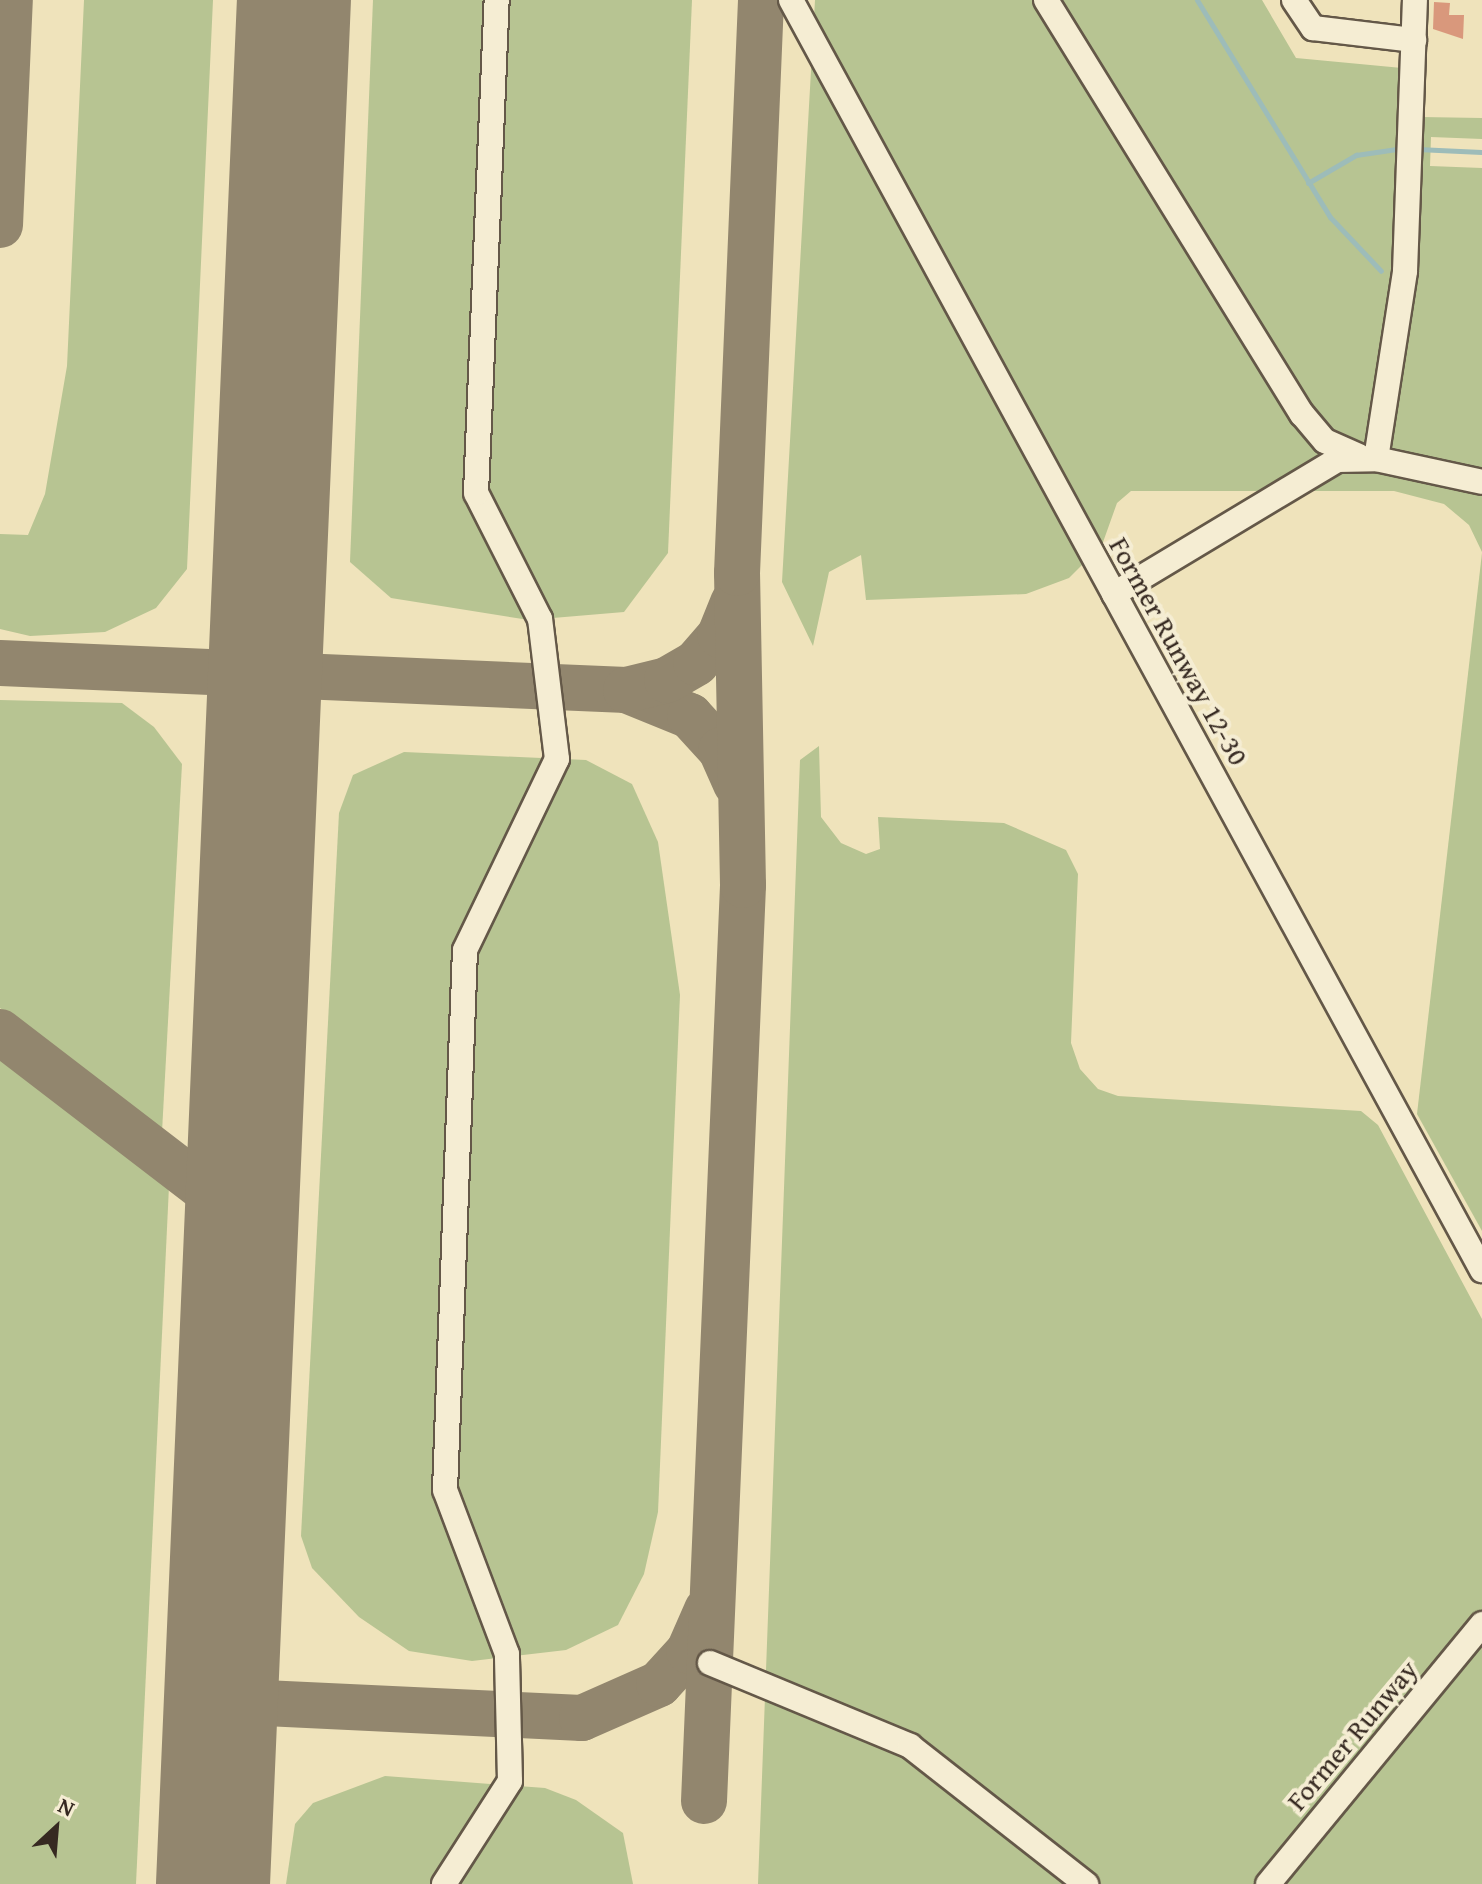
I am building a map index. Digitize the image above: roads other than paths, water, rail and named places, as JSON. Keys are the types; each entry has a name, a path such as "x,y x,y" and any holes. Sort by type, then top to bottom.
{"lane":[{"path":"444,1884 510,1781 507,1654 445,1490 465,950 557,759 540,619 476,493 497,0"},
{"name":"Former Runway 12-30","path":"791,0 1482,1270"},
{"path":"1046,0 1307,422 1338,450 1482,482"},
{"path":"1294,0 1313,28 1414,40"},
{"path":"1368,458 1405,271 1415,0"},
{"path":"1114,594 1328,465 1368,458"},
{"name":"Former Runway","path":"1268,1884 1482,1624"},
{"path":"710,1663 862,1721 910,1746 1086,1884"}],"waterway":[{"path":"1197,0 1330,217 1381,271"},
{"path":"1308,183 1356,155 1403,148"},
{"path":"1417,149 1482,152"}]}
